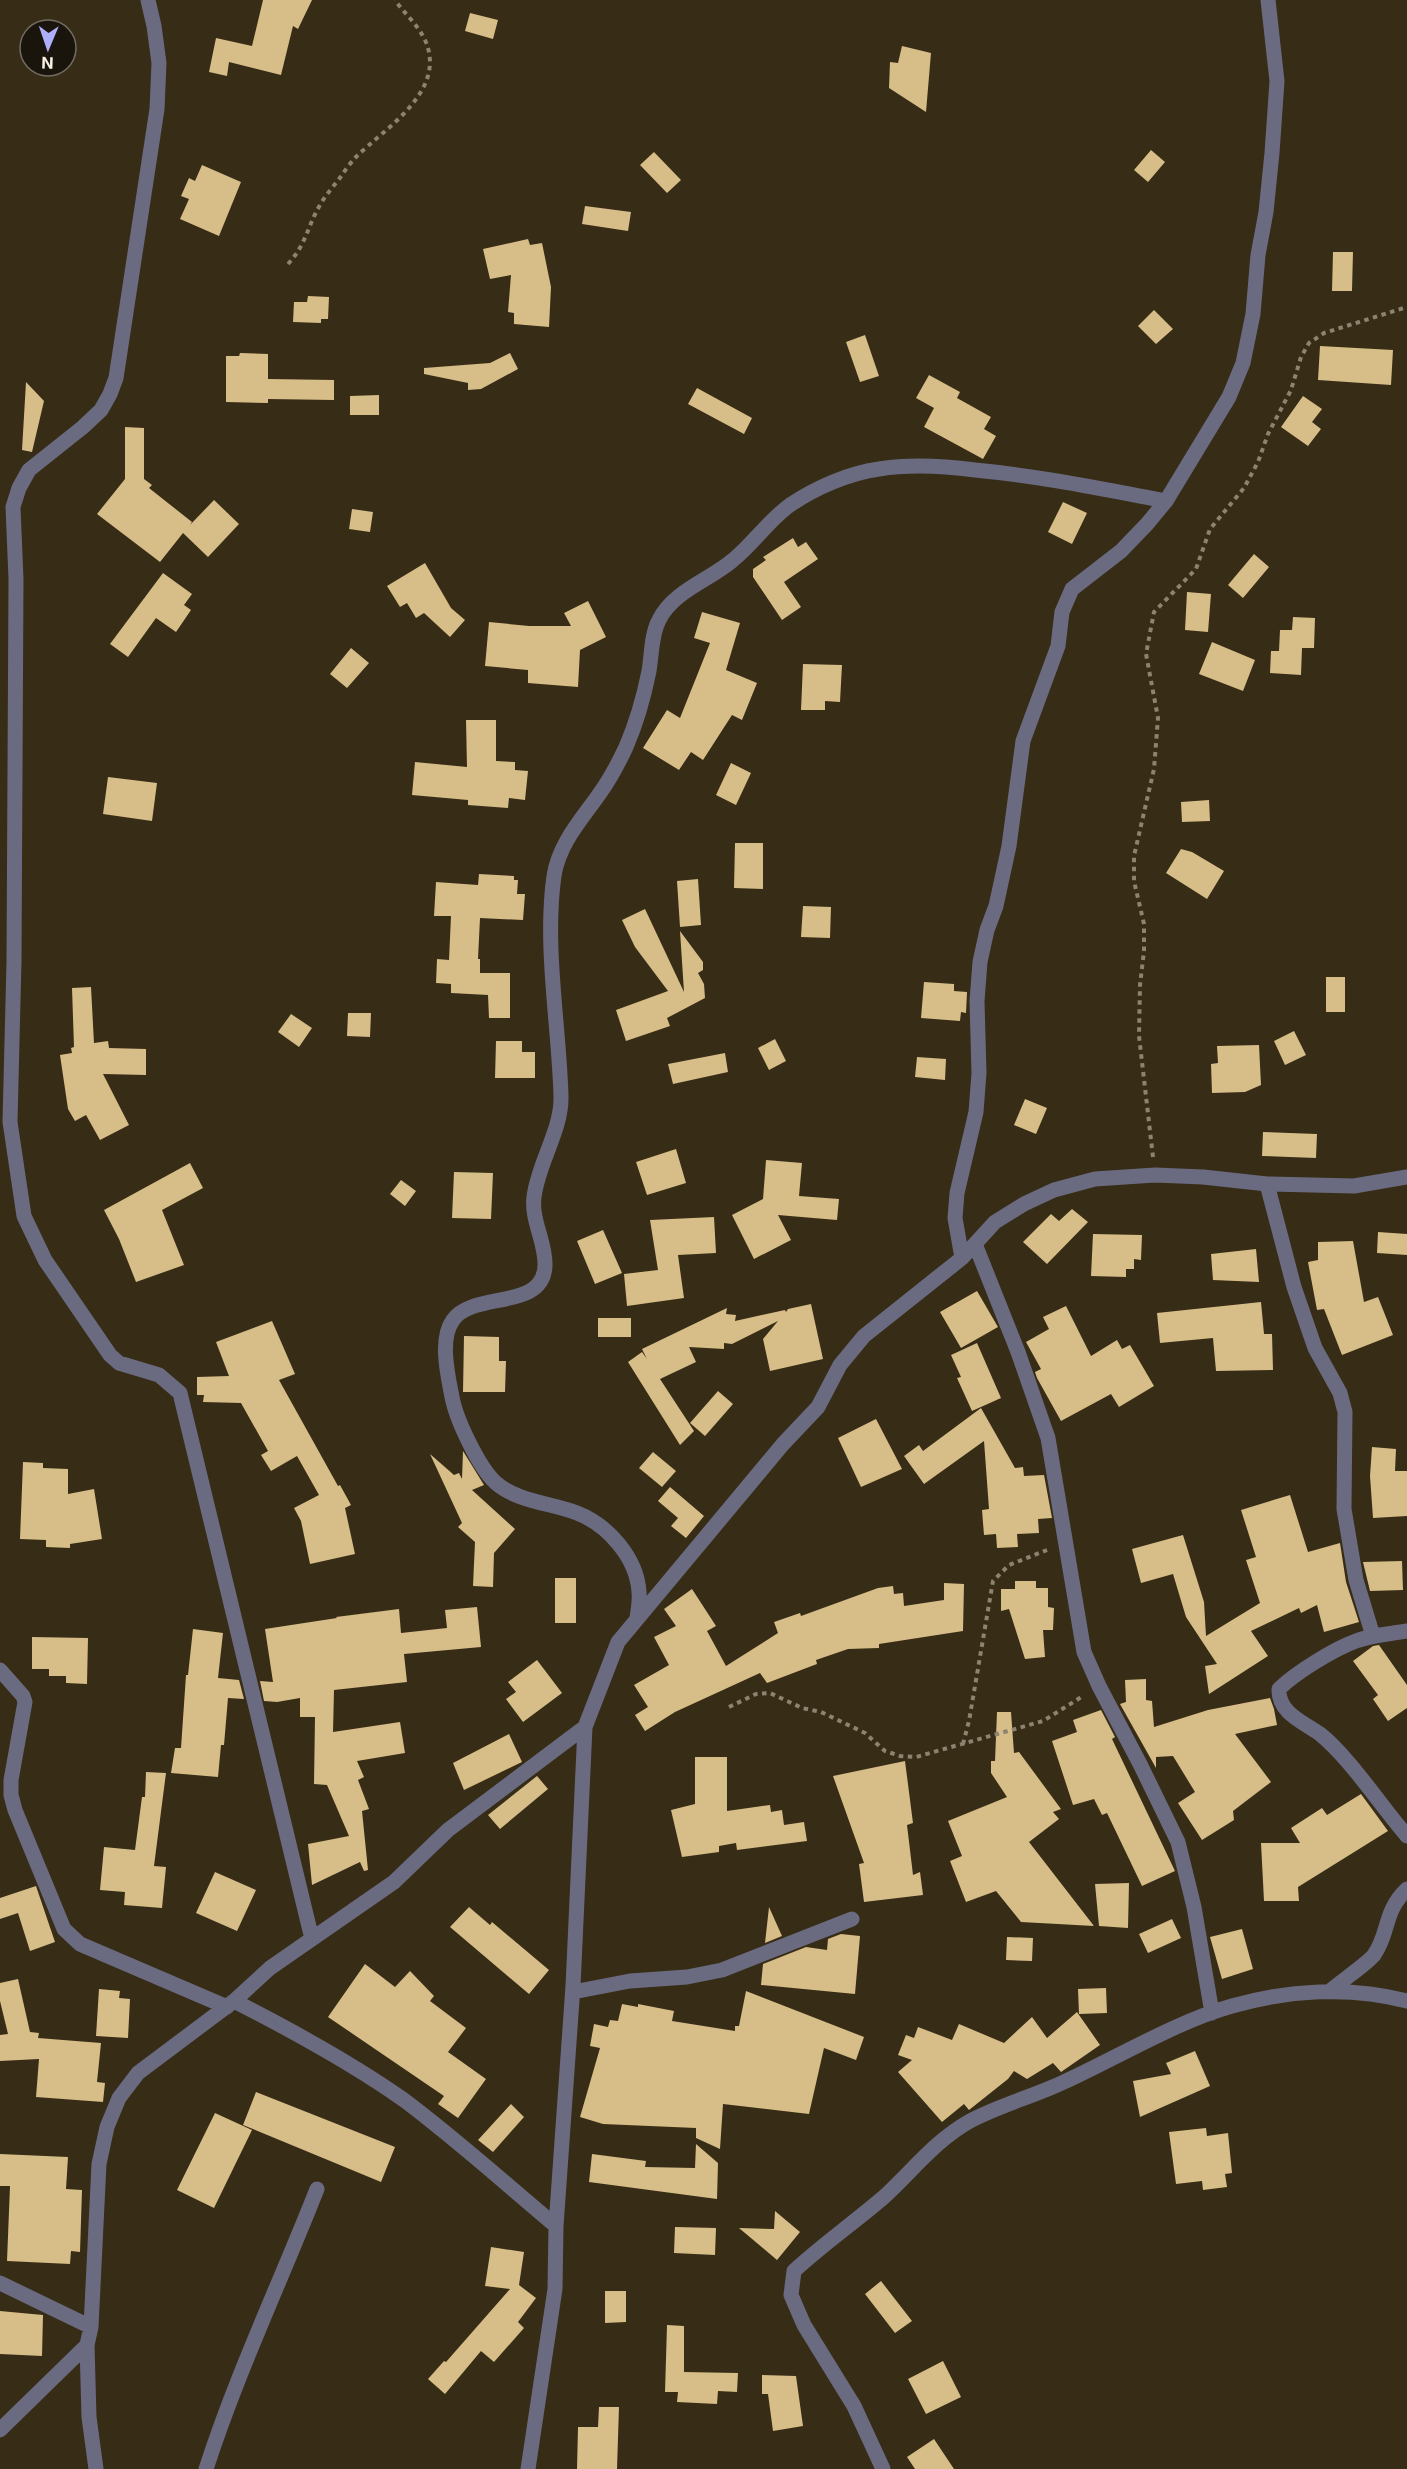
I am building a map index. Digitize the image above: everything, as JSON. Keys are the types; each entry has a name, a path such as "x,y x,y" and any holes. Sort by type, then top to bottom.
{"street":[{"path":"148,0 159,63 157,109 116,378 101,410 29,470 19,488 13,507 16,579 14,961 10,1122 24,1216 45,1260 110,1354 120,1363 159,1375 180,1393 312,1939"},
{"path":"962,1258 955,1218 957,1193 976,1112 979,1073 977,1001 980,962 987,930 996,906 1009,846 1023,741 1058,646 1062,612 1072,588 1121,551 1166,501 1223,406 1243,363 1253,314 1258,255 1266,212 1277,81 1268,0"},
{"path":"637,1618 640,1593 634,1569 619,1544 600,1525 578,1514 516,1494 494,1481 465,1434 453,1405 445,1361 448,1336 453,1320 472,1307 525,1294 538,1284 544,1274 545,1260 534,1219 534,1198 561,1103 554,1000 552,922 555,871 574,827 602,791 627,745 648,673 655,627 664,610 680,596 733,561 788,506 836,481 878,469 939,466 1005,473 1166,501"},
{"path":"528,2469 555,2289 556,2226 573,1992 585,1726 618,1642 783,1444 818,1407 840,1365 864,1336 962,1258 995,1222 1024,1204 1054,1190 1095,1179 1155,1175 1203,1177 1267,1184 1354,1186 1407,1177"},
{"path":"1267,1184 1294,1287 1315,1348 1340,1393 1345,1412 1344,1509 1356,1580 1373,1636"},
{"path":"975,1244 1018,1352 1048,1438 1084,1652 1178,1842 1194,1907 1212,2013"},
{"path":"1407,1631 1354,1641 1290,1678 1279,1689 1279,1697 1284,1708 1322,1736 1407,1836"},
{"path":"0,1671 23,1696 25,1702 11,1780 15,1810 64,1929 80,1944 230,2004 302,2036 357,2068 405,2102 556,2226"},
{"path":"96,2469 89,2417 87,2345 91,2327 99,2164 107,2127 119,2098 138,2073 230,2004 270,1968 394,1882 448,1830 585,1726"},
{"path":"1330,1991 1373,1956 1382,1939 1390,1909 1407,1889"},
{"path":"573,1992 630,1981 687,1977 722,1970 852,1919"},
{"path":"883,2469 854,2406 804,2325 791,2295 794,2271 822,2245 884,2196 933,2147 970,2121 1064,2082 1212,2013 1232,2006 1330,1991 1389,1996 1407,2001"},
{"path":"206,2469 244,2363 277,2290 317,2189"},
{"path":"0,2283 91,2327"},
{"path":"0,2430 87,2345"}],"path":[{"path":"288,264 300,251 319,206 349,166 396,122 420,93 427,74 430,55 417,27 394,0"},
{"path":"1155,1175 1139,1036 1144,924 1134,881 1134,856 1154,769 1158,718 1146,654 1154,612 1196,569 1210,529 1244,488 1291,390 1301,357 1309,343 1324,333 1407,307"},
{"path":"963,1744 993,1581 1009,1565 1037,1553 1066,1546"},
{"path":"729,1707 756,1694 770,1693 865,1733 885,1751 900,1756 916,1757 1043,1721 1099,1686"}],"building":[{"path":"263,0 312,0 298,29 293,26 281,75 229,62 227,76 209,72 216,38 252,46"},
{"path":"470,13 498,20 493,39 465,31"},
{"path":"902,46 931,53 926,112 889,88 890,62 898,63"},
{"path":"1151,150 1165,162 1148,182 1134,170"},
{"path":"654,152 681,180 667,193 640,165"},
{"path":"202,165 241,182 219,236 180,219 189,199 181,196 189,178 195,181"},
{"path":"585,206 631,212 628,231 582,224"},
{"path":"528,239 530,245 542,243 551,287 549,327 514,324 514,313 508,312 511,275 490,279 483,249"},
{"path":"1333,252 1353,252 1352,291 1332,291"},
{"path":"308,296 329,297 328,319 321,319 321,323 293,322 294,302 307,302"},
{"path":"1154,310 1173,329 1156,344 1138,326"},
{"path":"865,335 879,376 860,382 846,342"},
{"path":"1320,346 1393,350 1391,385 1318,380"},
{"path":"240,353 268,354 268,379 334,380 334,400 268,399 268,403 226,402 226,356 239,356"},
{"path":"510,353 518,369 481,389 468,390 468,383 424,374 424,368 490,363"},
{"path":"929,375 960,392 957,398 991,417 984,429 996,436 983,459 924,427 934,408 916,398"},
{"path":"26,382 44,401 32,452 22,450"},
{"path":"697,388 752,418 744,434 688,404"},
{"path":"379,395 379,415 350,415 350,396"},
{"path":"1303,396 1322,409 1312,422 1321,429 1308,446 1281,427"},
{"path":"125,427 144,428 144,479 152,485 149,488 192,522 190,525 214,500 239,524 208,557 183,533 160,562 97,514 125,479"},
{"path":"1063,502 1087,513 1072,544 1048,532"},
{"path":"352,509 373,512 370,532 349,529"},
{"path":"793,538 798,547 806,542 818,559 784,582 801,607 782,620 753,577 753,569 766,560 763,557"},
{"path":"1254,554 1269,567 1243,598 1228,585"},
{"path":"425,563 451,608 465,620 450,637 424,613 416,618 407,603 400,607 387,586"},
{"path":"163,573 192,594 184,605 191,610 176,632 156,618 128,657 110,644"},
{"path":"1187,592 1211,594 1208,632 1185,630"},
{"path":"588,601 606,637 580,650 578,687 528,683 528,670 485,666 489,622 529,626 571,626 564,613"},
{"path":"702,612 740,623 726,670 757,683 742,720 732,715 703,760 691,752 679,770 643,748 667,710 680,718 710,643 694,638"},
{"path":"1293,617 1315,618 1314,648 1302,648 1301,675 1270,673 1271,651 1279,651 1280,630 1292,630"},
{"path":"1212,642 1255,660 1243,691 1199,674"},
{"path":"351,648 369,663 347,688 330,674"},
{"path":"803,664 842,665 840,702 825,701 825,710 801,710"},
{"path":"466,720 496,720 496,761 515,762 515,770 528,771 525,800 509,798 508,808 468,805 468,800 412,795 415,762 467,767"},
{"path":"731,763 751,773 736,805 716,795"},
{"path":"108,777 157,783 152,821 103,814"},
{"path":"1209,800 1210,821 1182,822 1181,802"},
{"path":"735,843 763,843 763,889 734,888"},
{"path":"1181,849 1192,852 1224,871 1207,899 1166,873"},
{"path":"479,874 514,876 514,880 518,880 517,894 525,894 523,920 480,918 478,959 480,959 480,973 510,973 510,1018 489,1018 488,995 451,993 451,984 436,983 437,959 449,960 451,916 434,916 436,882 478,885"},
{"path":"698,879 701,925 680,927 677,881"},
{"path":"803,906 831,907 830,938 801,937"},
{"path":"645,909 684,992 680,931 703,962 703,970 698,973 704,984 705,998 667,1018 670,1026 626,1041 616,1010 668,991 635,947 622,920"},
{"path":"1326,977 1345,977 1345,1012 1326,1012"},
{"path":"924,982 954,984 954,991 967,992 966,1013 961,1012 960,1021 921,1018"},
{"path":"91,987 94,1043 108,1041 109,1048 146,1049 146,1075 103,1074 129,1125 100,1140 86,1115 75,1121 68,1109 60,1055 72,1053 71,1048 74,1047 72,988"},
{"path":"348,1013 371,1013 370,1037 347,1036"},
{"path":"291,1014 312,1028 299,1047 278,1032"},
{"path":"1294,1031 1306,1055 1285,1065 1274,1041"},
{"path":"775,1039 786,1061 769,1070 758,1048"},
{"path":"496,1041 522,1041 522,1052 535,1052 535,1078 495,1078"},
{"path":"1259,1045 1261,1085 1245,1092 1212,1093 1211,1064 1218,1063 1217,1046"},
{"path":"725,1053 728,1072 673,1084 668,1064"},
{"path":"917,1057 946,1059 945,1080 915,1077"},
{"path":"1025,1099 1047,1108 1036,1134 1014,1125"},
{"path":"1263,1132 1317,1134 1316,1158 1262,1156"},
{"path":"676,1149 686,1183 647,1195 636,1162"},
{"path":"766,1160 802,1163 799,1196 839,1199 837,1220 778,1215 791,1240 754,1259 732,1215 763,1199"},
{"path":"190,1163 203,1188 162,1210 184,1265 136,1282 119,1239 104,1210"},
{"path":"454,1172 493,1173 491,1219 452,1218"},
{"path":"401,1180 416,1191 405,1206 390,1194"},
{"path":"1072,1209 1088,1222 1047,1264 1023,1242 1051,1214 1059,1221"},
{"path":"714,1217 716,1253 678,1255 684,1298 627,1306 624,1274 658,1270 650,1220"},
{"path":"603,1230 622,1273 595,1284 577,1241"},
{"path":"1378,1232 1407,1234 1407,1255 1377,1253"},
{"path":"1093,1234 1142,1235 1141,1260 1134,1259 1134,1269 1126,1269 1126,1277 1091,1276"},
{"path":"1353,1241 1364,1302 1378,1297 1393,1335 1342,1355 1324,1309 1317,1310 1308,1262 1318,1260 1318,1242"},
{"path":"1256,1249 1259,1282 1213,1280 1211,1254"},
{"path":"977,1291 998,1327 961,1348 940,1312"},
{"path":"1261,1302 1264,1334 1272,1334 1273,1370 1216,1371 1213,1338 1160,1343 1157,1313"},
{"path":"811,1304 823,1359 770,1371 763,1339 778,1321 732,1344 724,1343 724,1349 689,1347 696,1362 660,1379 694,1431 680,1445 628,1362 642,1352 647,1359 642,1349 727,1308 726,1314 736,1315 735,1321 785,1310 786,1312 788,1309"},
{"path":"1066,1306 1091,1356 1117,1340 1122,1349 1130,1345 1154,1386 1119,1407 1111,1394 1061,1421 1037,1378 1035,1372 1041,1369 1026,1342 1049,1329 1043,1317"},
{"path":"598,1318 631,1318 631,1337 598,1337"},
{"path":"272,1321 295,1374 279,1380 351,1505 345,1508 355,1554 310,1564 301,1521 294,1508 319,1495 297,1456 271,1471 261,1455 268,1451 241,1403 203,1402 204,1395 197,1395 197,1377 229,1376 216,1342"},
{"path":"464,1336 499,1337 499,1361 506,1361 505,1392 463,1392"},
{"path":"977,1343 1001,1398 972,1411 957,1378 961,1377 951,1355"},
{"path":"718,1391 733,1404 705,1436 690,1423"},
{"path":"981,1408 1015,1468 1023,1467 1024,1476 1044,1475 1052,1518 1038,1519 1039,1533 1017,1534 1018,1547 997,1548 996,1534 984,1535 982,1510 989,1509 984,1441 924,1484 904,1456 919,1445 923,1451"},
{"path":"876,1419 902,1469 861,1487 838,1438"},
{"path":"1372,1447 1396,1449 1395,1471 1407,1471 1407,1516 1373,1518 1370,1476"},
{"path":"463,1451 484,1485 472,1490 515,1529 494,1553 493,1587 473,1586 475,1542 458,1527 462,1523 430,1454 454,1475 459,1473 462,1479"},
{"path":"653,1452 676,1471 662,1487 639,1468"},
{"path":"23,1462 43,1463 43,1468 68,1469 68,1494 94,1489 102,1539 70,1544 70,1548 46,1547 46,1540 20,1539"},
{"path":"670,1487 704,1516 686,1538 671,1526 678,1518 658,1501"},
{"path":"1290,1495 1308,1552 1340,1543 1346,1582 1359,1622 1324,1632 1317,1605 1301,1613 1299,1608 1251,1631 1268,1656 1209,1694 1205,1666 1217,1664 1186,1617 1173,1574 1141,1583 1132,1549 1183,1535 1204,1602 1206,1636 1260,1603 1246,1560 1256,1557 1241,1510"},
{"path":"1402,1561 1403,1590 1370,1591 1363,1562"},
{"path":"555,1578 576,1578 576,1623 555,1623"},
{"path":"1015,1581 1036,1581 1036,1588 1048,1588 1048,1607 1054,1608 1053,1630 1043,1630 1045,1657 1025,1659 1009,1609 1001,1611 1001,1589 1015,1589"},
{"path":"944,1583 964,1584 963,1631 879,1644 879,1648 848,1649 816,1660 817,1664 767,1683 760,1673 675,1712 645,1731 635,1715 648,1707 634,1685 669,1665 654,1637 676,1626 664,1609 692,1589 716,1626 707,1631 726,1666 778,1633 774,1622 800,1613 801,1616 878,1588 893,1586 894,1594 903,1593 904,1606 944,1600"},
{"path":"477,1607 481,1647 404,1654 407,1682 334,1690 333,1732 400,1722 405,1753 357,1761 364,1777 358,1780 369,1809 362,1811 368,1870 364,1871 360,1862 312,1885 308,1844 349,1836 327,1785 314,1784 315,1717 300,1717 300,1698 277,1702 264,1701 260,1681 273,1682 265,1629 399,1609 401,1633 447,1628 445,1610"},
{"path":"193,1629 223,1633 218,1678 239,1680 244,1699 228,1698 224,1745 221,1745 218,1777 171,1773 175,1748 181,1748 186,1675 188,1675"},
{"path":"32,1637 88,1638 87,1684 66,1683 66,1676 49,1676 49,1669 32,1669"},
{"path":"1379,1645 1407,1685 1407,1708 1388,1721 1373,1699 1378,1695 1353,1661 1373,1646"},
{"path":"537,1660 562,1693 523,1722 506,1699 516,1692 508,1682"},
{"path":"1146,1679 1146,1700 1152,1701 1154,1727 1208,1710 1270,1698 1274,1709 1277,1725 1235,1734 1271,1782 1233,1811 1234,1820 1202,1840 1178,1803 1195,1792 1173,1756 1156,1757 1156,1768 1120,1704 1126,1702 1125,1680"},
{"path":"1101,1710 1115,1737 1112,1739 1175,1871 1142,1886 1107,1813 1102,1815 1094,1799 1073,1805 1052,1741 1077,1732 1073,1720"},
{"path":"997,1712 1011,1712 1014,1753 1019,1752 1061,1809 1053,1812 1059,1819 1029,1842 1094,1926 1021,1922 996,1891 966,1902 950,1861 962,1856 948,1821 1007,1797 991,1773 991,1761 995,1761"},
{"path":"509,1734 522,1762 464,1790 453,1763"},
{"path":"695,1757 727,1757 727,1811 770,1805 771,1812 782,1810 784,1825 804,1822 807,1841 737,1850 736,1843 719,1846 719,1852 682,1857 671,1810 695,1804"},
{"path":"905,1761 913,1823 907,1825 913,1875 920,1872 923,1895 864,1902 859,1864 864,1863 833,1776"},
{"path":"146,1772 166,1773 154,1866 166,1867 162,1908 124,1905 125,1892 100,1890 104,1847 135,1850 142,1797 145,1797"},
{"path":"537,1776 548,1789 500,1829 488,1815"},
{"path":"1361,1794 1388,1831 1298,1887 1299,1901 1264,1901 1261,1843 1300,1843 1291,1828 1322,1808 1327,1815"},
{"path":"215,1872 256,1890 237,1931 196,1913"},
{"path":"1129,1883 1128,1928 1099,1926 1095,1884"},
{"path":"36,1886 55,1942 30,1951 18,1913 0,1919 0,1898"},
{"path":"469,1907 490,1925 492,1922 549,1970 529,1994 450,1927"},
{"path":"769,1907 782,1936 765,1943"},
{"path":"1172,1919 1181,1938 1148,1953 1139,1934"},
{"path":"1242,1929 1253,1969 1222,1979 1210,1937"},
{"path":"841,1934 860,1936 855,1994 761,1985 763,1964 806,1947 827,1950 828,1939"},
{"path":"1007,1937 1033,1938 1032,1961 1006,1960"},
{"path":"365,1964 395,1987 410,1971 434,1996 430,2001 466,2028 448,2052 486,2079 458,2118 438,2104 444,2096 328,2017"},
{"path":"18,1979 30,2032 39,2033 38,2038 101,2043 97,2082 105,2083 103,2102 36,2097 39,2059 0,2061 0,2035 8,2034 0,2001 0,1983"},
{"path":"1106,1988 1107,2013 1079,2014 1078,1989"},
{"path":"99,1989 120,1991 119,1998 130,1999 128,2038 96,2036"},
{"path":"746,1991 864,2037 856,2060 824,2048 809,2114 723,2104 720,2149 696,2138 696,2128 603,2124 580,2117 600,2048 590,2046 594,2024 608,2027 610,2020 618,2021 622,2004 638,2007 638,2004 674,2011 672,2021 735,2031 735,2026 739,2026"},
{"path":"1077,2012 1100,2045 1061,2072 1053,2063 1027,2079 1014,2071 1008,2079 969,2110 964,2104 942,2122 898,2072 912,2060 898,2055 906,2035 914,2038 918,2027 952,2040 959,2024 1004,2043 1032,2017 1047,2038"},
{"path":"1195,2051 1210,2086 1140,2117 1133,2081 1171,2074 1166,2063"},
{"path":"256,2092 395,2147 381,2182 243,2125"},
{"path":"511,2104 524,2117 493,2152 478,2140"},
{"path":"215,2113 252,2130 214,2208 177,2190"},
{"path":"1206,2128 1207,2136 1228,2133 1232,2173 1225,2174 1227,2187 1203,2190 1202,2181 1176,2184 1169,2132"},
{"path":"696,2144 718,2163 717,2199 589,2182 592,2154 646,2161 645,2167 695,2168"},
{"path":"0,2154 68,2157 66,2189 82,2190 80,2252 71,2251 70,2264 7,2261 10,2186 0,2186"},
{"path":"775,2211 800,2232 777,2260 739,2228 774,2229"},
{"path":"675,2227 716,2228 715,2255 674,2253"},
{"path":"491,2247 524,2252 519,2285 536,2298 518,2322 524,2328 494,2362 481,2351 445,2394 428,2379 444,2361 446,2362 510,2289 485,2286"},
{"path":"881,2281 912,2321 895,2333 865,2294"},
{"path":"605,2291 626,2291 626,2322 605,2323"},
{"path":"0,2311 43,2315 42,2356 0,2354"},
{"path":"667,2325 684,2326 684,2372 738,2373 737,2392 718,2391 717,2404 677,2402 678,2392 665,2392"},
{"path":"943,2361 961,2397 926,2414 908,2379"},
{"path":"762,2375 796,2376 803,2426 773,2431 768,2394 762,2394"},
{"path":"599,2407 619,2407 617,2469 577,2469 578,2427 598,2427"},
{"path":"934,2439 954,2469 915,2469 907,2457"}]}
